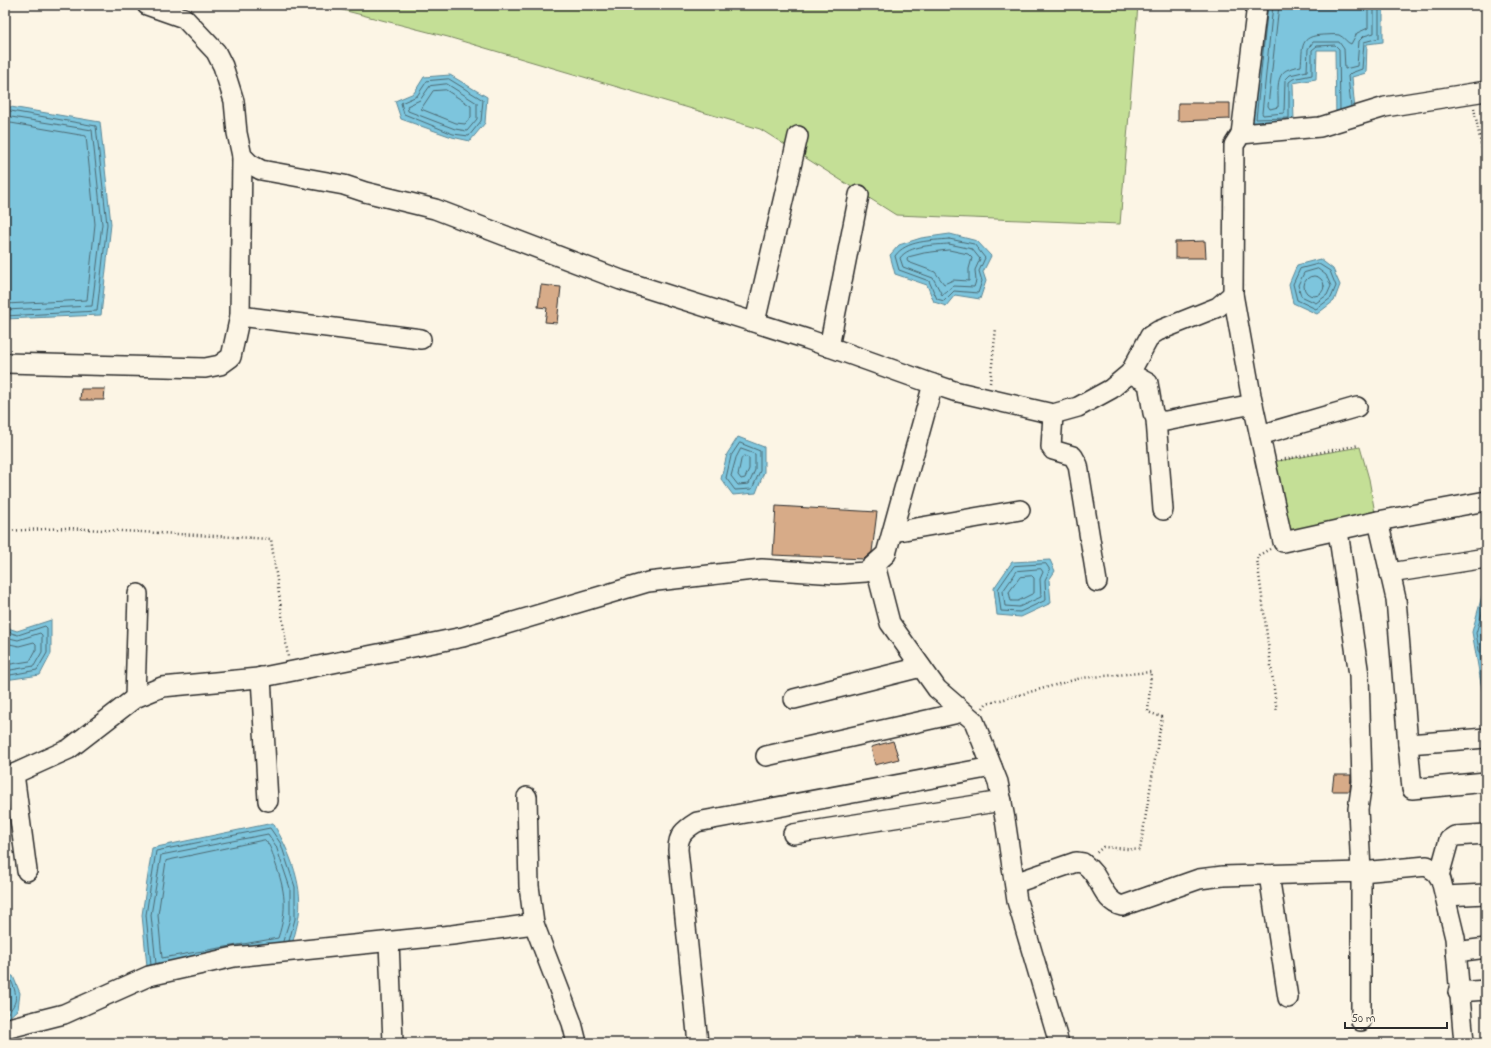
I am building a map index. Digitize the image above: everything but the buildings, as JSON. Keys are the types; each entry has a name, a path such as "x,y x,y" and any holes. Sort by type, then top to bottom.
{"street":[{"path":"5,364 205,368 220,365 231,357 240,316 242,156 237,133 234,101 223,66 216,52 184,18 147,5"},
{"path":"1257,5 1241,134 1234,145 1233,294 1253,404 1283,542 1378,521 1486,501"},
{"path":"1241,134 1320,127 1385,107 1479,92"},
{"path":"755,322 798,136"},
{"path":"242,156 250,164 261,170 344,185 365,192 435,209 614,277 755,322 954,391 989,397 1053,414 1078,407 1111,389 1130,373 1150,336 1158,330 1218,307 1233,294"},
{"path":"829,347 859,195"},
{"path":"240,316 421,339"},
{"path":"1130,373 1148,383 1153,412 1156,420 1163,510"},
{"path":"27,871 9,776 69,749 135,698 162,688 261,677 463,637 648,582 762,569 836,574 866,572 886,554 933,384"},
{"path":"1156,420 1166,421 1253,404"},
{"path":"1260,435 1357,407"},
{"path":"1053,414 1051,447 1054,450 1073,456 1078,465 1097,582"},
{"path":"893,532 1020,510"},
{"path":"1378,521 1396,599 1412,790 1486,782"},
{"path":"1338,531 1359,675 1362,782 1358,809 1361,872 1361,1021"},
{"path":"1390,573 1486,558"},
{"path":"875,564 890,623 937,689 969,717 992,767 1002,801 1017,901 1059,1043"},
{"path":"135,698 138,594"},
{"path":"794,699 921,667"},
{"path":"261,677 268,801"},
{"path":"766,756 969,717"},
{"path":"1408,744 1486,738"},
{"path":"698,1043 678,850 678,838 685,830 696,822 992,767"},
{"path":"526,797 529,886 534,924 572,1023 577,1043"},
{"path":"794,834 1002,801"},
{"path":"1464,1043 1458,992 1455,938 1439,876 1449,840 1455,836 1486,834"},
{"path":"1015,883 1076,862 1083,863 1094,874 1108,900 1115,905 1122,906 1199,879 1223,876 1361,872 1427,866 1439,876"},
{"path":"1269,875 1288,998"},
{"path":"1445,896 1486,894"},
{"path":"5,1029 64,1014 149,976 234,957 389,942 534,924"},
{"path":"389,942 393,1043"},
{"path":"1456,952 1486,948"},
{"path":"1458,992 1486,990"}],"path":[{"path":"1479,92 1486,170"},
{"path":"989,397 996,328"},
{"path":"1267,463 1360,445"},
{"path":"5,531 66,528 271,539 290,671"},
{"path":"1277,712 1257,559 1259,555 1283,542"},
{"path":"969,717 986,704 1081,678 1151,672 1148,712 1162,717 1140,850 1103,847 1083,863"}],"green space":[{"path":"323,5 1138,5 1120,224 896,215 760,129 448,37"},
{"path":"1392,5 1474,5 1474,7 1392,9"},
{"path":"1360,447 1369,479 1376,519 1280,542 1272,462"}],"water":[{"path":"1264,5 1383,5 1383,42 1367,44 1366,73 1352,77 1355,111 1336,118 1335,50 1317,50 1316,79 1293,83 1294,122 1251,125"},
{"path":"450,75 487,97 485,123 470,141 452,137 401,119 395,101 414,93 424,77"},
{"path":"5,106 100,122 111,224 101,315 5,319"},
{"path":"950,234 977,241 991,256 983,272 986,281 980,299 955,295 946,306 934,302 927,285 895,274 890,255 899,245 921,238"},
{"path":"1320,259 1333,269 1340,285 1334,301 1317,314 1293,303 1289,284 1297,265"},
{"path":"738,437 764,447 764,472 756,493 733,495 721,479 727,454"},
{"path":"1050,560 1055,571 1049,580 1051,603 1021,617 997,615 994,588 1012,562"},
{"path":"1486,595 1486,701 1484,700 1472,632 1482,596"},
{"path":"51,620 51,654 40,675 5,680 5,627 17,631"},
{"path":"273,823 290,858 298,883 300,909 290,951 148,977 142,915 152,848"},
{"path":"5,975 13,976 20,993 18,1009 5,1021"}]}
